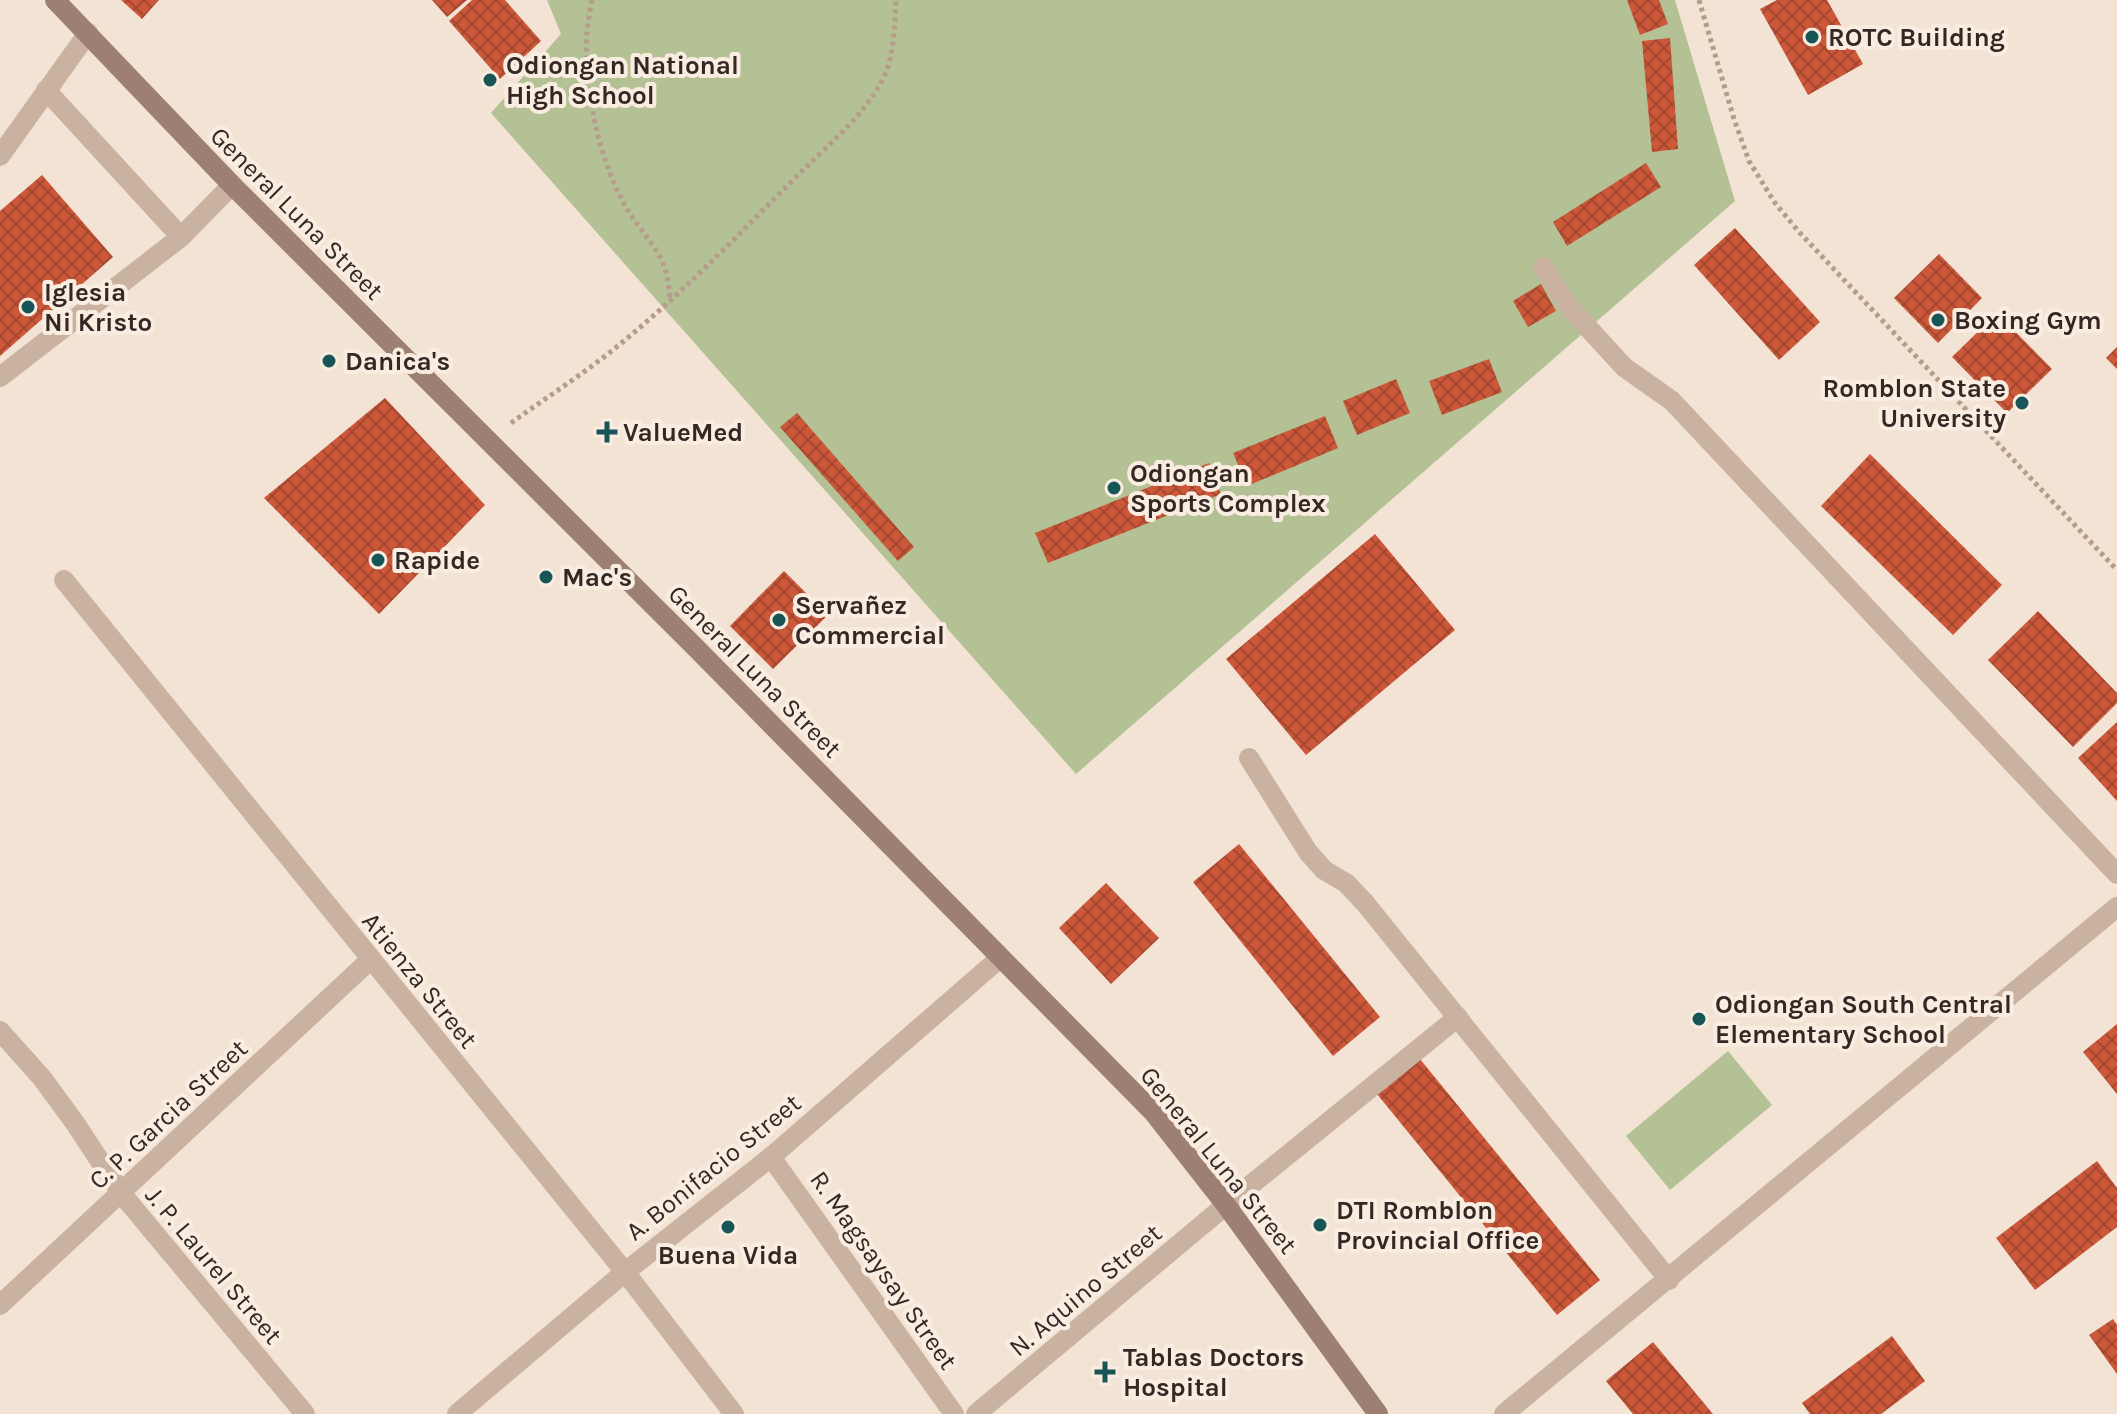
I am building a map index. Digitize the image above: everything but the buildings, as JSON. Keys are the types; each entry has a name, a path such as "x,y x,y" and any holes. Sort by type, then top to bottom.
{"main road":[{"name":"General Luna Street","path":"55,0 232,185 697,649 1154,1113 1226,1205 1378,1414"}],"street":[{"path":"0,156 88,33"},
{"path":"46,90 181,237"},
{"path":"0,377 181,237 232,185"},
{"path":"1543,267 1570,308 1624,367 1672,401 2117,874"},
{"name":"Atienza Street","path":"64,580 625,1272 734,1414"},
{"path":"1249,758 1308,852 1324,870 1346,883 1365,903 1669,1280"},
{"path":"1504,1414 2117,907"},
{"name":"A. Bonifacio Street","path":"457,1414 625,1272 771,1157 1000,958"},
{"name":"C. P. Garcia Street","path":"0,1305 370,960"},
{"name":"N. Aquino Street","path":"976,1414 1458,1017"},
{"name":"J. P. Laurel Street","path":"0,1031 42,1078 121,1193 305,1414"},
{"name":"R. Magsaysay Street","path":"771,1157 954,1414"}],"path":[{"path":"592,0 587,32 589,74 595,120 606,163 622,200 660,257 668,280 670,300"},
{"path":"487,440 618,346 717,257 847,126 873,96 887,70 895,27 896,0"},
{"path":"1699,0 1749,161 1775,203 2117,570"}],"green space":[{"name":"Odiongan Sports Complex","path":"547,0 1675,0 1735,201 1076,774 491,113 561,34"},
{"path":"1728,1051 1772,1105 1670,1190 1626,1136"}],"place":[{"name":"ROTC Building","path":"1812,37"},
{"name":"Odiongan National High School","path":"490,80"},
{"name":"Iglesia Ni Kristo","path":"28,307"},
{"name":"Boxing Gym","path":"1938,320"},
{"name":"Danica's","path":"329,361"},
{"name":"Romblon State University","path":"2022,403"},
{"name":"ValueMed","path":"607,432"},
{"name":"Odiongan Sports Complex","path":"1114,488"},
{"name":"Rapide","path":"378,560"},
{"name":"Mac's","path":"546,577"},
{"name":"Servañez Commercial","path":"779,620"},
{"name":"Odiongan South Central Elementary School","path":"1699,1019"},
{"name":"DTI Romblon Provincial Office","path":"1320,1225"},
{"name":"Buena Vida","path":"728,1227"},
{"name":"Tablas Doctors Hospital","path":"1105,1372"}]}
